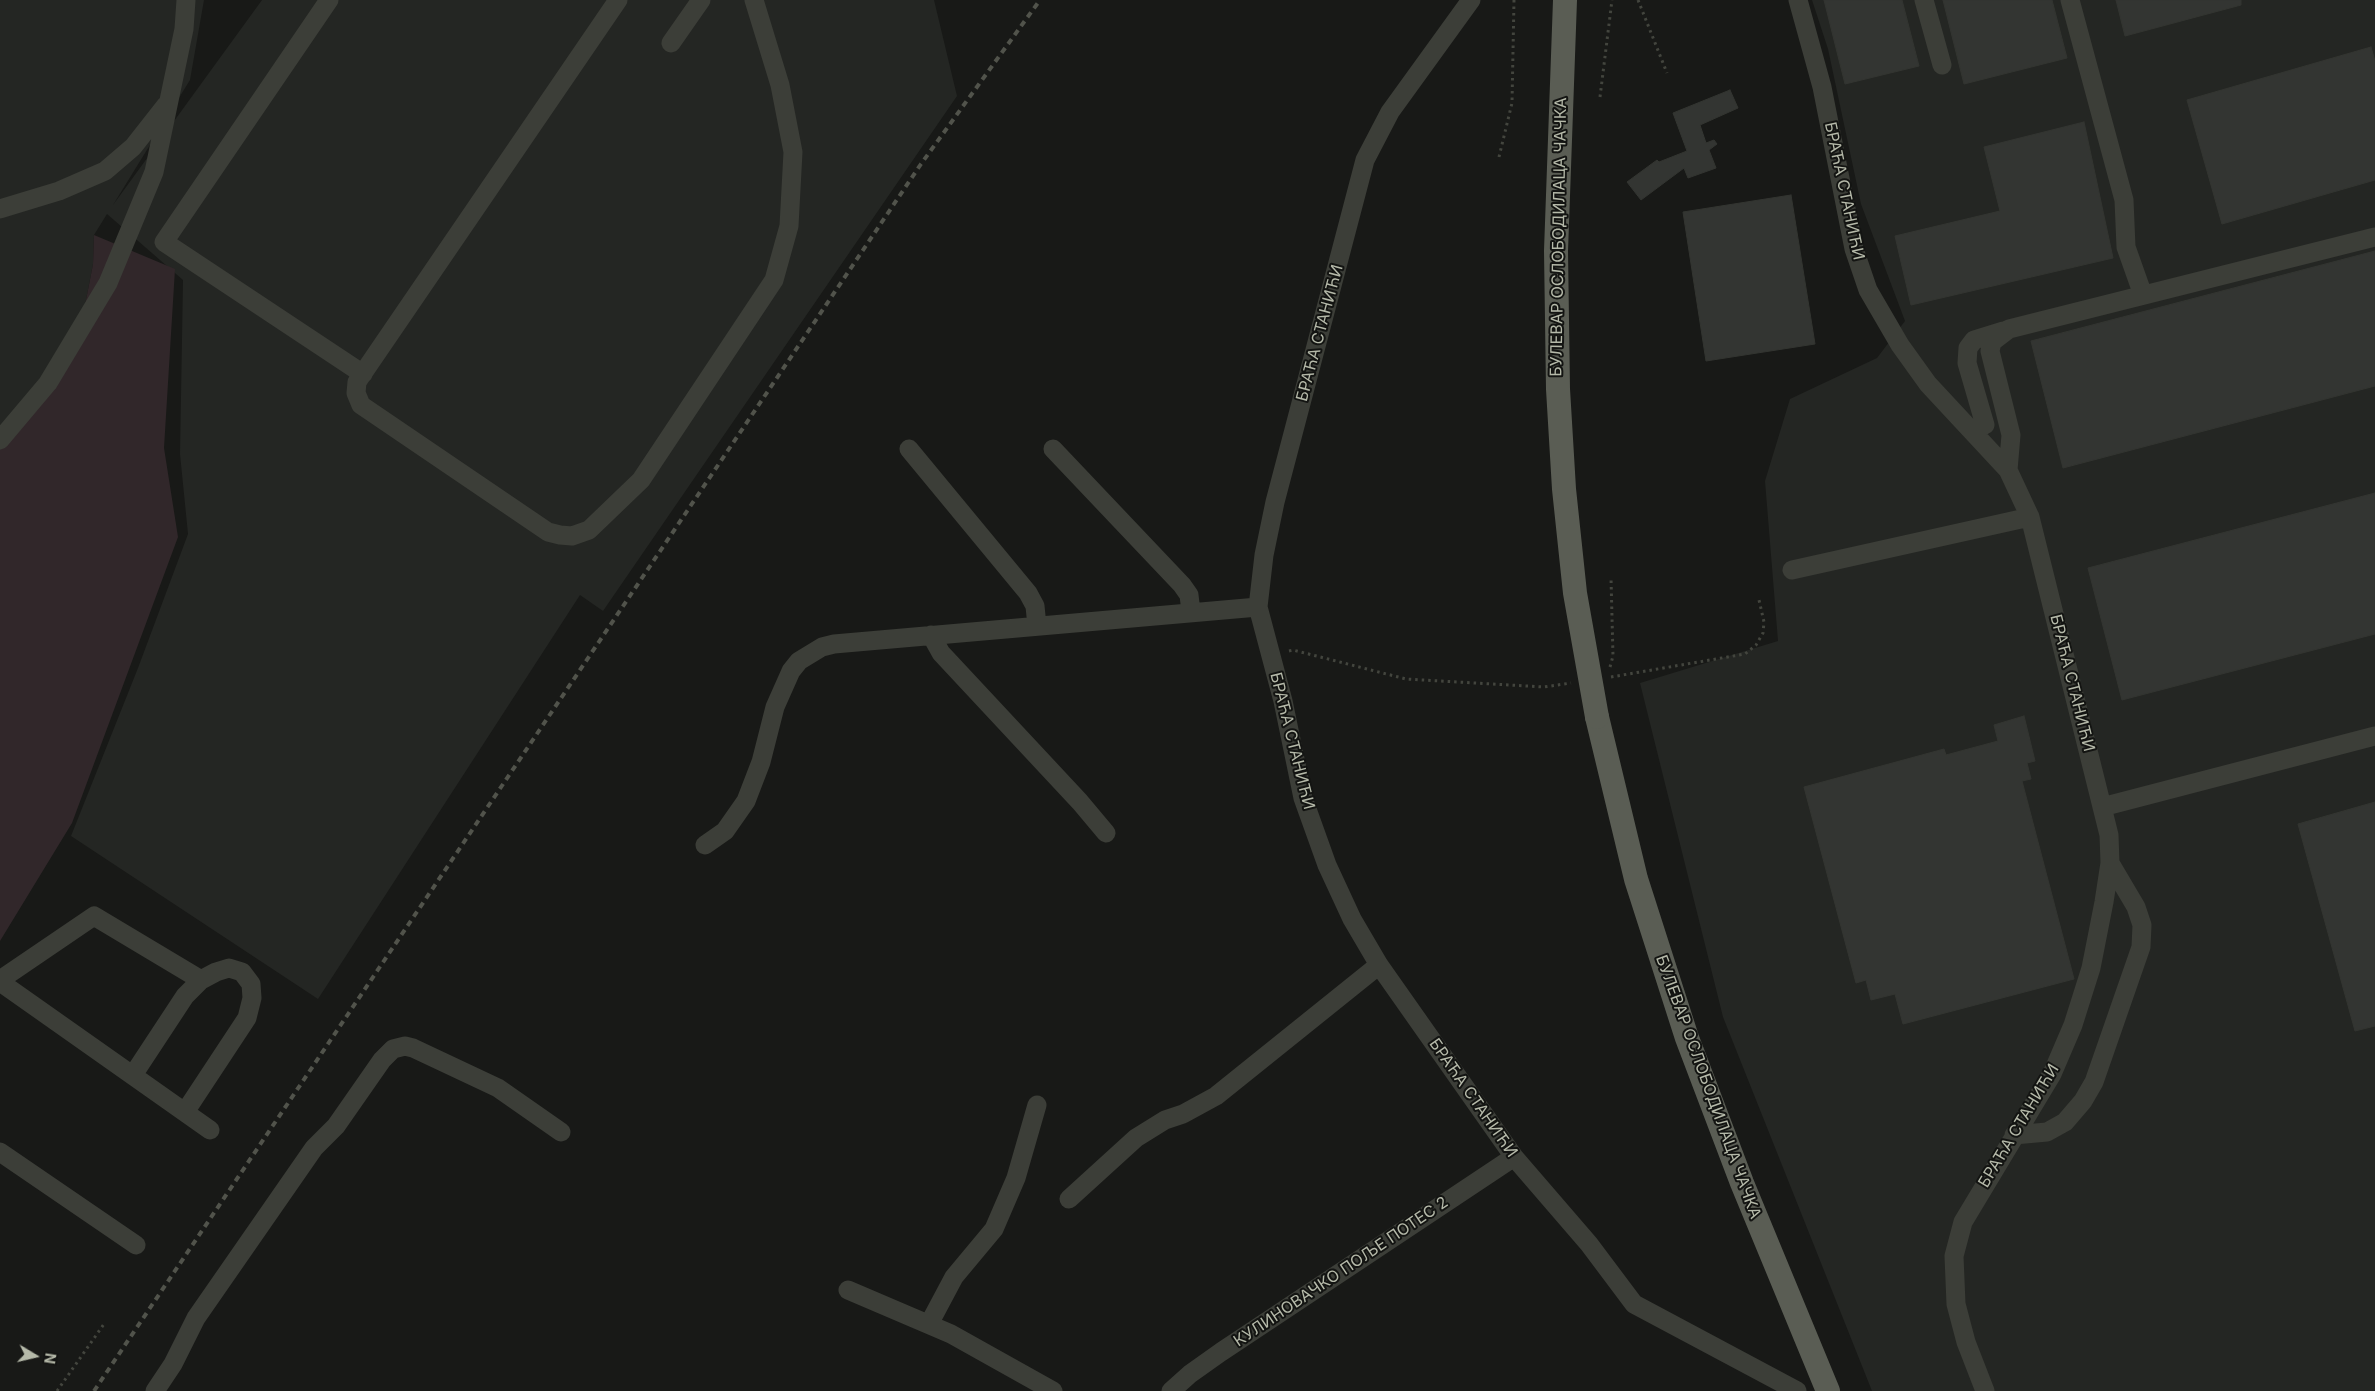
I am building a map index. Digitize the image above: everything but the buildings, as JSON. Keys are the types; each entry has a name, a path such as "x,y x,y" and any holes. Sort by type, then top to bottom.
{"main road":[{"name":"БУЛЕВАР ОСЛОБОДИЛАЦА ЧАЧКА","path":"1564,0 1556,251 1558,389 1564,489 1583,650 1636,879 1687,1038 1742,1183 1828,1391"}],"street":[{"path":"0,440 48,384 108,283 154,172 184,30 186,0"},
{"path":"328,0 164,242 363,374"},
{"path":"618,0 357,382 356,393 361,405 548,532 572,536 589,530 641,480 774,280 789,226 793,152 780,85 754,0"},
{"path":"671,43 702,0"},
{"name":"БРАЋА СТАНИЋИ","path":"1472,0 1390,112 1365,160 1275,502 1260,580 1258,606 1303,798 1327,865 1352,919 1379,965 1514,1157 1589,1244 1634,1304 1797,1391"},
{"name":"БРАЋА СТАНИЋИ","path":"1798,0 1822,87 1854,249 1868,290 1900,345 1928,384 2008,470 2030,517 2109,835 2110,863 2091,968 2073,1025 2052,1074 1963,1222 1954,1256 1956,1304 1966,1342 1985,1391"},
{"path":"1924,0 1942,65"},
{"path":"2070,0 2124,200 2126,247 2143,295"},
{"path":"0,208 59,191 105,171 133,147 168,102"},
{"path":"1985,425 1967,363 1968,348 1974,340 2009,329 2375,237"},
{"path":"2008,470 2011,435 1990,351 1992,342 2009,329"},
{"path":"1053,449 1182,585 1188,594 1191,612"},
{"path":"909,450 1028,593 1035,606 1037,626"},
{"path":"1792,570 2030,517"},
{"path":"705,845 725,831 746,800 761,762 775,707 791,671 800,661 816,650 834,644 1258,606"},
{"path":"931,635 941,653 1080,802 1106,833"},
{"path":"2102,807 2375,736"},
{"path":"2014,1135 2046,1132 2065,1122 2083,1101 2094,1082 2141,947 2142,925 2136,907 2110,863"},
{"path":"201,980 94,916 0,981 210,1130"},
{"path":"1069,1199 1136,1138 1165,1120 1183,1114 1216,1096 1379,965"},
{"path":"133,1075 185,996 201,980 229,968 242,972 251,984 252,998 247,1018 185,1112"},
{"path":"155,1391 173,1364 196,1318 314,1148 336,1126 382,1060 393,1049 405,1046 414,1048 498,1088 560,1132"},
{"path":"929,1324 954,1277 994,1229 1016,1178 1037,1105"},
{"path":"0,1152 136,1245"},
{"name":"КУЛИНОВАЧКО ПОЉЕ ПОТЕС 2","path":"1171,1391 1190,1374 1221,1352 1514,1157"},
{"path":"848,1290 929,1324 1053,1391"}],"path":[{"path":"1499,157 1512,103 1514,0"},
{"path":"1600,97 1612,0"},
{"path":"1638,0 1667,73"},
{"path":"1611,578 1612,656 1605,678 1745,654 1756,645 1763,633 1764,622 1759,600"},
{"path":"1271,656 1292,650 1406,679 1544,687 1579,682"},
{"path":"57,1391 104,1324"}],"shaded area":[{"path":"0,0 204,0 190,80 113,205 262,0 934,0 957,96 603,611 580,595 318,999 71,836 138,668 188,534 180,454 183,280 107,214 94,235 93,264 80,331 0,429"},
{"path":"1812,0 2375,0 2375,1391 1872,1391 1723,1017 1640,683 1778,641 1765,481 1790,399 1877,358 1905,321 1861,204 1828,49"},
{"path":"94,235 175,269 164,448 178,537 72,823 0,941 0,429 80,331 93,264"}],"railway":[{"path":"94,1391 921,164 1040,0"}]}
